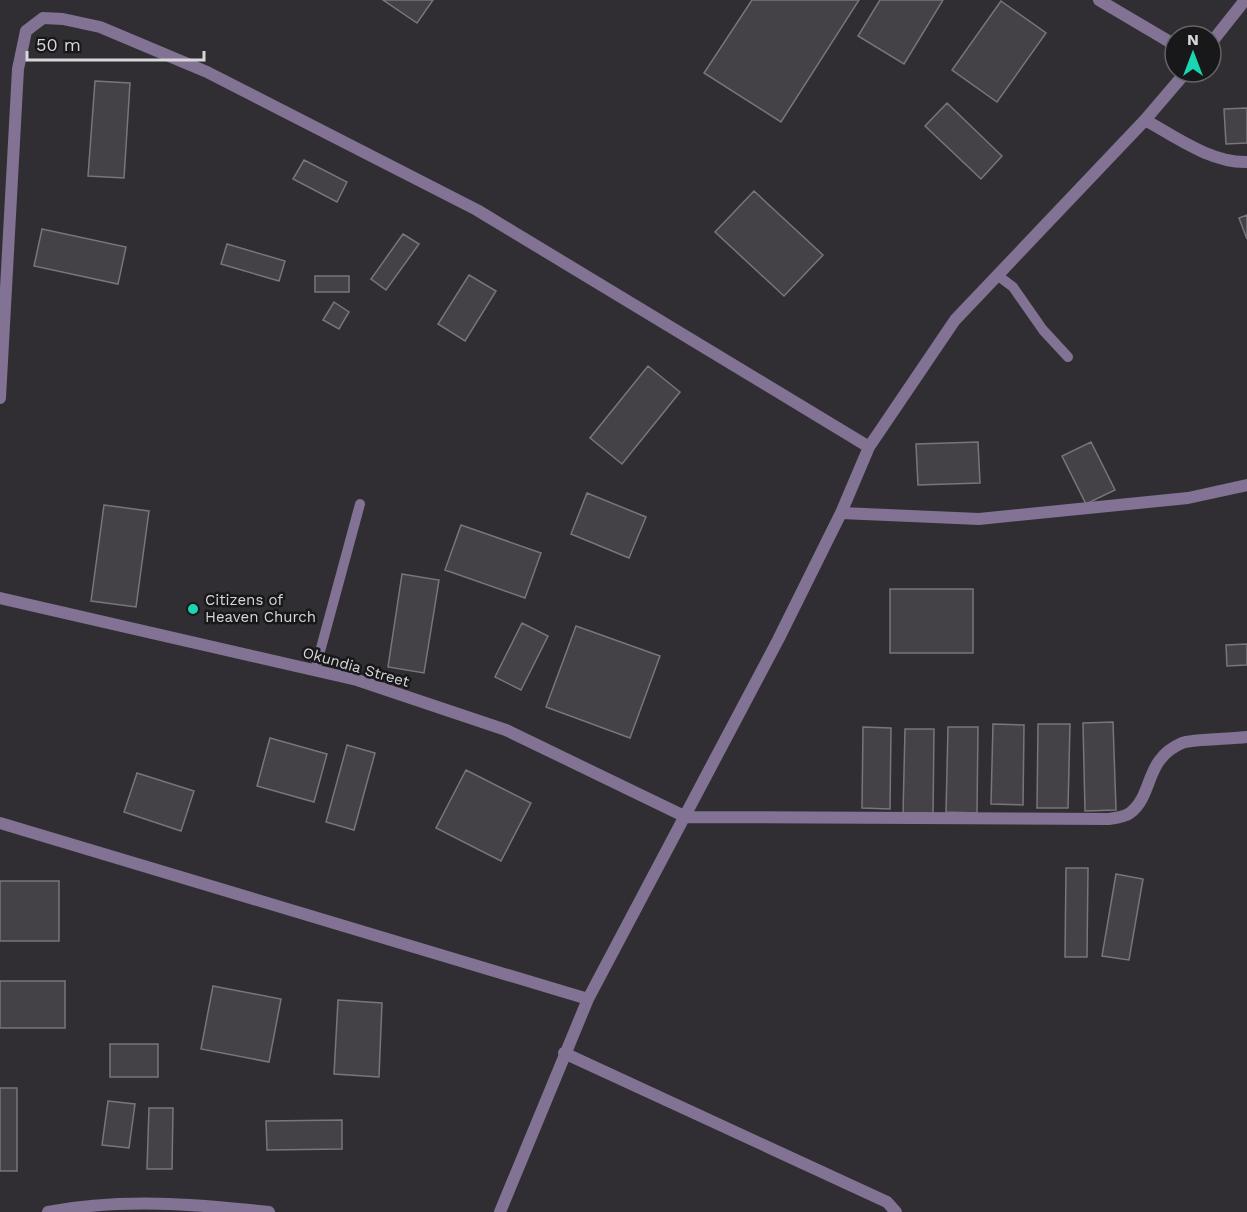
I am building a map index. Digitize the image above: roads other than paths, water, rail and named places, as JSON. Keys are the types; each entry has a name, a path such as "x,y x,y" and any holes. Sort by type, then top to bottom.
{"street":[{"path":"1099,0 1163,38"},
{"path":"1223,28 1245,0"},
{"path":"0,398 18,69 26,31 43,18 100,27 207,72 477,210 869,447"},
{"path":"500,1212 588,999 778,640 841,513 869,447 955,320 1145,120 1176,84"},
{"path":"1145,120 1219,158 1247,162"},
{"path":"841,513 979,519 1188,498 1247,485"},
{"name":"Okundia Street","path":"0,598 357,680 506,730 686,817"},
{"path":"686,817 1108,819 1129,814 1141,802 1150,773 1163,756 1182,742 1247,737"},
{"path":"0,823 588,999"},
{"path":"564,1053 887,1202 896,1212"},
{"path":"48,1212 130,1204 218,1206 269,1212"}],"lane":[{"path":"997,275 1013,287 1042,330 1068,357"},
{"path":"315,670 360,504"}],"place":[{"name":"Citizens of Heaven Church","path":"193,609"}]}
